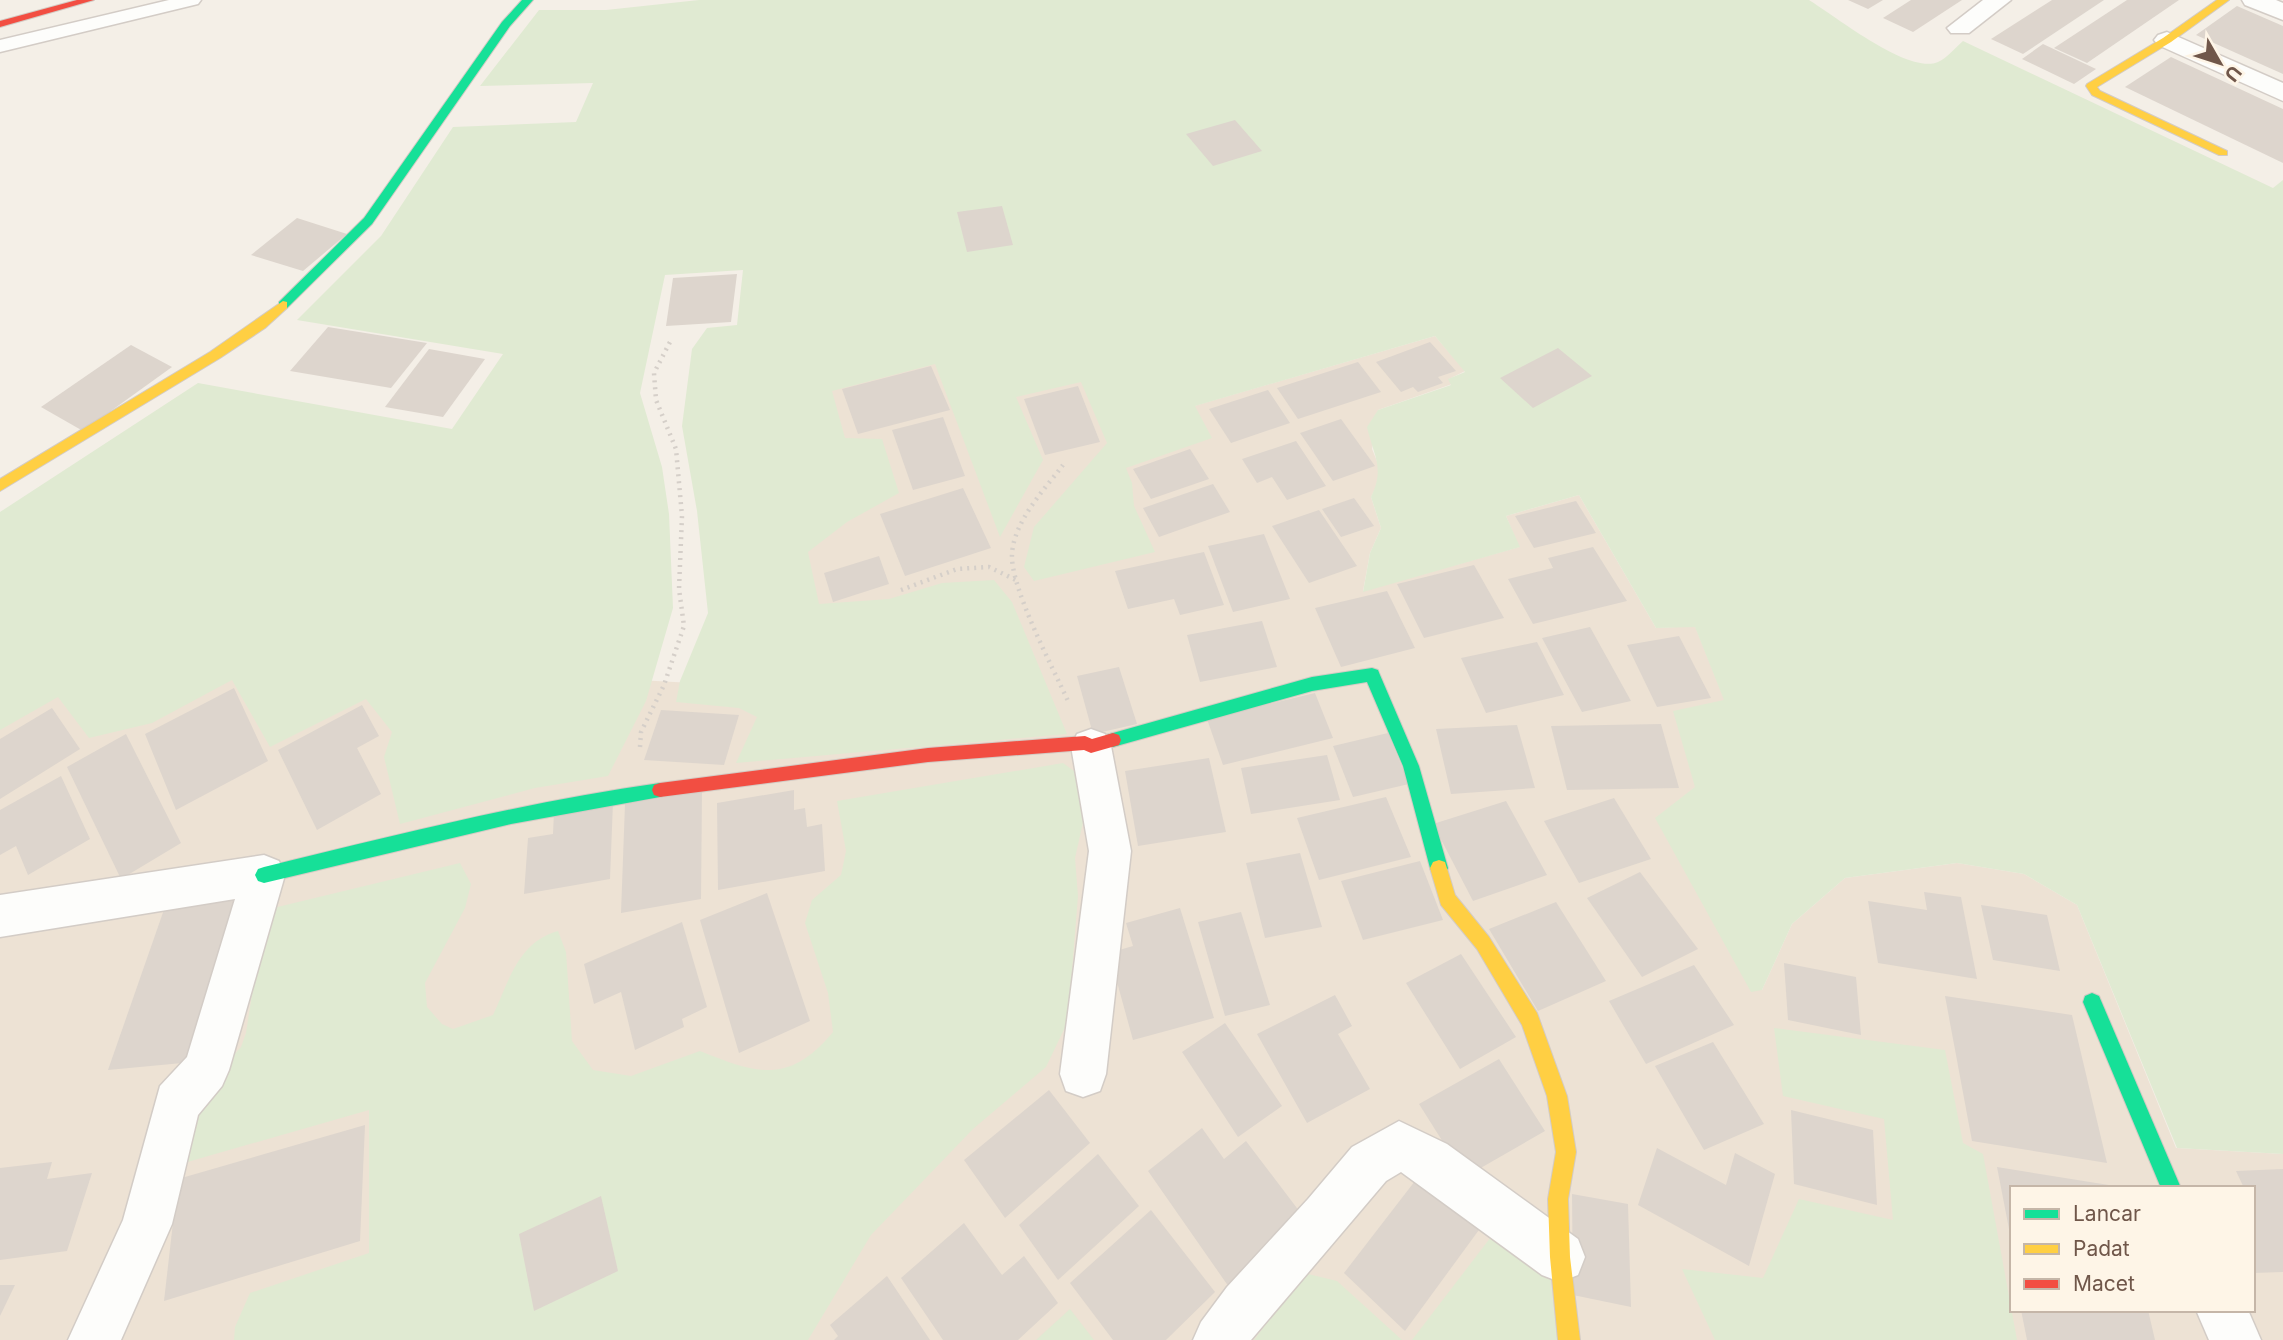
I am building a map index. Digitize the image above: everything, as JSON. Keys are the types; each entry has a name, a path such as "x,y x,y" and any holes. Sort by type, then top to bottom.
{"main road":[{"path":"0,24 89,0"},
{"path":"0,486 215,355 260,325 305,286 368,221 506,24 528,0"},
{"path":"2223,153 2092,89 2091,86 2167,40 2224,0"},
{"path":"264,875 388,844 634,793 928,755 1088,745 1312,684 1372,675 1410,766 1447,899 1483,943 1530,1020 1557,1096 1566,1152 1558,1199 1560,1257 1569,1340"},
{"path":"2092,1002 2170,1186"}],"street":[{"path":"1961,28 1999,0"},
{"path":"2255,0 2283,12"},
{"path":"2167,40 2283,93"},
{"path":"1083,1074 1110,851 1088,745"},
{"path":"0,916 264,875 206,1070 177,1102 147,1224 94,1340"},
{"path":"1219,1340 1245,1305 1326,1217 1369,1164 1399,1145 1430,1161 1560,1257"},
{"path":"2223,1312 2235,1340"}],"lane":[{"path":"0,46 192,0"}],"path":[{"path":"634,793 641,732 664,685 684,626 679,589 682,516 677,449 656,400 654,373 671,340"},
{"path":"1063,465 1027,513 1012,556 1019,581 1088,745"},
{"path":"901,590 957,569 989,568 1019,581"}],"shaded area":[{"path":"1435,336 1465,371 1449,379 1452,384 1378,410 1372,449 1379,466 1379,481 1371,497 1381,528 1370,553 1363,591 1519,547 1506,516 1579,495 1656,628 1695,626 1725,701 1762,990 1792,924 1845,878 1957,863 2024,874 2077,905 2176,1148 2283,1154 2283,1340 0,1340 0,679 264,659 746,686 816,391 927,341 1194,406"}],"green space":[{"path":"699,0 1809,0 1872,42 1909,60 1925,64 1938,62 1963,41 2273,188 2283,180 2283,1154 2177,1148 2077,905 2024,874 1957,863 1845,878 1792,924 1762,990 1751,992 1655,818 1695,787 1673,711 1724,700 1695,627 1656,628 1579,495 1506,516 1520,547 1363,592 1370,553 1381,528 1371,497 1378,470 1367,427 1378,410 1451,385 1448,379 1465,372 1435,336 1195,406 1212,438 1126,468 1132,483 1134,506 1155,552 1034,581 1024,567 1034,527 1107,443 1081,382 1016,397 1043,460 1000,537 935,364 832,391 845,438 882,439 899,493 847,522 808,552 819,604 889,599 942,583 994,580 1012,602 1067,734 736,763 757,717 739,708 676,702 680,681 708,613 697,511 682,426 692,349 707,328 737,325 743,270 665,275 640,393 662,467 669,514 673,608 646,701 608,776 535,788 400,824 384,757 392,732 366,699 270,747 232,680 152,723 89,738 58,697 0,730 0,512 198,383 452,429 503,354 297,320 381,236 453,127 576,122 593,83 480,86 539,10 606,10"},
{"path":"1063,763 1074,771 1084,818 1075,858 1078,896 1068,1021 1046,1067 973,1129 871,1235 808,1340 234,1340 235,1327 250,1293 369,1253 369,1110 184,1163 193,1099 241,1047 246,1033 265,910 460,863 471,884 465,908 425,983 427,1007 442,1024 453,1029 493,1015 516,964 524,953 544,936 558,931 566,952 572,1041 593,1070 631,1076 700,1051 739,1065 771,1070 802,1061 833,1032 828,993 805,923 812,900 841,875 846,851 837,801"},
{"path":"1774,1028 1945,1050 1963,1143 1983,1154 2017,1340 1715,1340 1682,1269 1763,1278 1799,1199 1893,1220 1884,1119 1783,1096"},
{"path":"1494,1233 1549,1266 1557,1340 1412,1340"},
{"path":"1304,1273 1337,1281 1402,1340 1254,1340"},
{"path":"1070,1309 1094,1340 1036,1340"}],"building":[{"path":"1848,0 1883,0 1868,9"},
{"path":"1911,0 1962,0 1913,32 1883,18"},
{"path":"2052,0 2104,0 2023,54 1991,39"},
{"path":"2127,0 2179,0 2087,63 2054,48"},
{"path":"2237,6 2283,26 2283,74 2196,35"},
{"path":"2043,44 2096,69 2074,84 2022,59"},
{"path":"2171,57 2283,109 2283,163 2125,87"},
{"path":"1235,120 1262,151 1213,166 1186,134"},
{"path":"1002,206 1013,245 967,252 957,212"},
{"path":"297,218 347,234 303,271 251,255"},
{"path":"737,274 731,322 666,326 673,278"},
{"path":"328,327 427,343 391,388 290,371"},
{"path":"1430,342 1456,371 1438,377 1443,383 1418,392 1413,387 1401,392 1376,362"},
{"path":"131,345 172,367 83,431 41,407"},
{"path":"1558,348 1592,376 1533,408 1500,378"},
{"path":"429,349 485,359 443,417 385,407"},
{"path":"1358,362 1381,392 1298,419 1277,388"},
{"path":"931,366 950,410 858,434 842,389"},
{"path":"1078,386 1100,442 1045,455 1024,399"},
{"path":"1268,390 1290,423 1231,443 1209,409"},
{"path":"943,417 965,476 913,490 892,430"},
{"path":"1341,419 1375,466 1333,481 1300,433"},
{"path":"1296,441 1326,486 1287,500 1272,477 1257,483 1242,459"},
{"path":"1190,449 1209,479 1151,499 1133,469"},
{"path":"1213,484 1230,512 1159,537 1143,508"},
{"path":"963,488 991,548 905,576 880,514"},
{"path":"1354,498 1374,526 1341,537 1322,509"},
{"path":"1576,501 1596,533 1534,548 1515,516"},
{"path":"1319,510 1357,566 1309,583 1272,526"},
{"path":"1264,534 1290,599 1233,612 1208,546"},
{"path":"1593,547 1627,601 1533,624 1508,579 1553,568 1548,558"},
{"path":"1204,552 1224,605 1180,615 1174,599 1128,609 1115,571"},
{"path":"879,556 889,584 833,602 824,573"},
{"path":"1474,565 1504,618 1424,638 1397,584"},
{"path":"1387,591 1415,648 1341,667 1315,608"},
{"path":"1262,621 1277,667 1200,682 1187,635"},
{"path":"1590,627 1631,701 1582,712 1542,638"},
{"path":"1679,636 1711,698 1657,707 1627,645"},
{"path":"1537,642 1564,695 1486,713 1461,658"},
{"path":"1119,667 1137,724 1093,734 1077,676"},
{"path":"234,688 268,761 176,810 145,734"},
{"path":"1315,693 1333,738 1223,765 1207,719"},
{"path":"362,705 379,736 357,748 381,794 317,830 278,750"},
{"path":"52,708 80,749 0,799 0,739"},
{"path":"661,710 739,715 724,765 644,760"},
{"path":"1661,724 1679,788 1567,790 1551,726"},
{"path":"1517,725 1535,788 1451,794 1436,729"},
{"path":"1388,733 1409,784 1353,797 1333,746"},
{"path":"126,734 181,843 121,879 67,767"},
{"path":"1327,755 1340,800 1251,814 1241,768"},
{"path":"1209,758 1226,832 1138,846 1125,771"},
{"path":"61,776 90,839 28,875 16,846 0,855 0,810"},
{"path":"794,790 794,810 805,808 807,827 822,824 825,871 718,890 717,803"},
{"path":"702,791 701,899 621,913 625,804"},
{"path":"1386,797 1411,857 1319,880 1297,818"},
{"path":"1614,798 1651,859 1579,883 1544,821"},
{"path":"1506,801 1547,875 1473,901 1433,824"},
{"path":"613,802 610,879 524,894 528,838 553,834 554,812"},
{"path":"1300,853 1322,927 1265,938 1246,863"},
{"path":"1420,861 1443,920 1363,940 1341,881"},
{"path":"1640,872 1698,949 1642,977 1587,898"},
{"path":"1924,892 1961,897 1977,979 1878,963 1868,901 1927,910"},
{"path":"245,893 193,1062 108,1070 167,901"},
{"path":"767,893 810,1021 739,1053 700,920"},
{"path":"1556,902 1606,981 1538,1011 1489,929"},
{"path":"1981,905 2047,915 2060,971 1993,960"},
{"path":"1180,908 1214,1018 1133,1040 1109,953 1133,946 1126,923"},
{"path":"1241,912 1270,1005 1225,1016 1198,922"},
{"path":"682,922 707,1007 682,1019 684,1027 635,1050 621,992 594,1004 584,964"},
{"path":"1461,954 1516,1037 1460,1069 1406,983"},
{"path":"1784,963 1856,977 1861,1035 1788,1020"},
{"path":"1694,965 1734,1025 1646,1064 1609,1001"},
{"path":"1335,995 1352,1026 1338,1034 1370,1089 1307,1123 1257,1034"},
{"path":"1945,996 2072,1015 2107,1163 1972,1141"},
{"path":"1225,1023 1282,1106 1238,1137 1182,1052"},
{"path":"1713,1042 1764,1124 1704,1150 1655,1066"},
{"path":"1499,1059 1545,1131 1465,1177 1419,1104"},
{"path":"1049,1090 1090,1143 1005,1218 964,1160"},
{"path":"1791,1110 1873,1130 1877,1205 1794,1184"},
{"path":"365,1125 360,1241 164,1301 178,1179"},
{"path":"1202,1128 1224,1159 1246,1141 1309,1224 1231,1290 1148,1171"},
{"path":"1657,1148 1726,1185 1735,1153 1775,1174 1749,1266 1638,1205"},
{"path":"1098,1154 1139,1206 1058,1280 1019,1225"},
{"path":"52,1162 47,1179 92,1173 67,1251 0,1260 0,1168"},
{"path":"1997,1167 2115,1186 2010,1186 2009,1229"},
{"path":"1425,1168 1484,1223 1405,1331 1344,1273"},
{"path":"2283,1169 2283,1272 2255,1273 2255,1186 2243,1186 2236,1171"},
{"path":"1572,1194 1628,1204 1631,1307 1573,1295"},
{"path":"601,1196 618,1271 534,1311 519,1234"},
{"path":"1151,1210 1215,1292 1166,1340 1113,1340 1070,1283"},
{"path":"964,1223 1002,1275 1024,1256 1058,1303 1018,1340 943,1340 901,1278"},
{"path":"887,1276 930,1340 834,1340 838,1336 830,1325"},
{"path":"0,1285 15,1285 0,1316"},
{"path":"2021,1312 2148,1312 2155,1340 2027,1340"}],"traffic: fast":[{"path":"283,305 368,221 506,24 528,0"},
{"path":"1113,740 1312,684 1372,675 1411,766 1439,868"},
{"path":"264,875 511,816 660,790"},
{"path":"2092,1002 2170,1186"}],"traffic: slow":[{"path":"2223,153 2096,93 2091,86 2167,40 2224,0"},
{"path":"0,486 215,355 260,325 283,305"},
{"path":"1439,868 1447,899 1483,943 1530,1020 1557,1096 1566,1152 1558,1199 1560,1257 1569,1340"}],"traffic: jam":[{"path":"0,24 89,0"},
{"path":"660,790 928,755 1085,743 1091,746 1113,740"}]}
